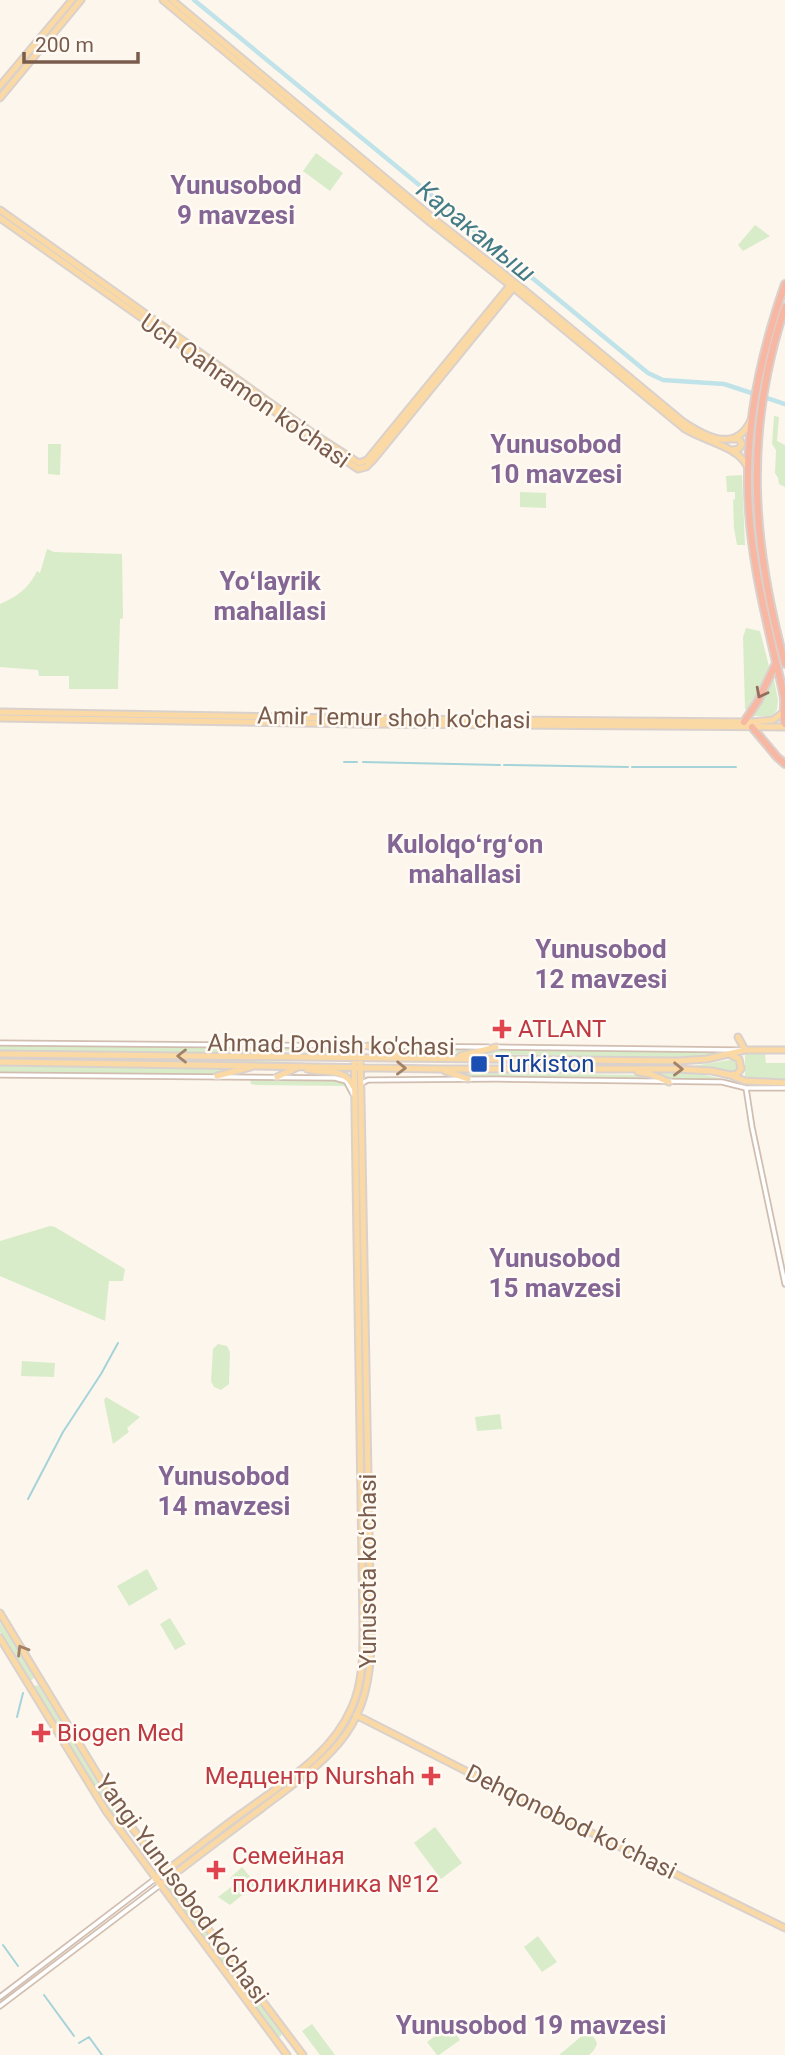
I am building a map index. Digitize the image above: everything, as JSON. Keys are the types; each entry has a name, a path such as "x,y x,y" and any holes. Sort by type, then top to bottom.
{"highway":[{"path":"785,284 768,338 758,406 753,516 785,664"},
{"path":"761,391 785,307"},
{"path":"758,406 753,414 748,469 759,588 784,695 785,726"},
{"path":"744,722 758,701 776,663"},
{"path":"752,726 785,764"},
{"path":"765,744 769,743 785,757"}],"main road":[{"path":"0,98 72,0"},
{"path":"0,86 81,0"},
{"path":"163,0 182,11 192,12 212,28 229,42 242,58 685,429 732,450 742,457 748,469"},
{"path":"172,0 431,223 513,285 682,421 711,436 725,440 739,439 742,444 739,449 732,450"},
{"name":"Uch Qahramon ko'chasi","path":"0,209 33,237 313,436"},
{"name":"Uch Qahramon ko'chasi","path":"0,218 33,237 220,367 351,466 361,469 370,464 513,285"},
{"path":"733,439 746,430 753,414"},
{"name":"Amir Temur shoh ko'chasi","path":"0,712 744,722 773,720 785,712"},
{"name":"Amir Temur shoh ko'chasi","path":"0,718 372,724 785,726"},
{"path":"738,1037 745,1050"},
{"path":"233,1045 277,1056"},
{"name":"Yunusota koʻchasi","path":"160,1885 318,1766 345,1736 357,1716 368,1682 371,1654 357,1046"},
{"path":"368,1046 412,1058"},
{"path":"454,1058 496,1047"},
{"name":"Ahmad Donish ko'chasi","path":"0,1054 693,1061 745,1050 785,1050"},
{"path":"728,1055 738,1058 741,1065 739,1074 730,1075"},
{"name":"Ahmad Donish ko'chasi","path":"0,1062 439,1069 685,1069 730,1075 745,1081 785,1085"},
{"path":"217,1076 260,1065"},
{"path":"277,1077 299,1066 317,1072 342,1073 357,1089"},
{"path":"439,1069 468,1079"},
{"path":"624,1069 650,1074 669,1082"},
{"path":"777,1088 785,1085"},
{"name":"Yunusota koʻchasi","path":"155,1879 317,1757 333,1739 352,1709 360,1681 363,1641 355,1099 357,1089"},
{"name":"Yangi Yunusobod ko'chasi","path":"0,1613 132,1828 303,2055"},
{"name":"Yangi Yunusobod ko'chasi","path":"0,1638 91,1789 122,1835 287,2055"},
{"path":"29,1686 40,1679"},
{"path":"352,1709 357,1716"},
{"path":"348,1716 357,1716"},
{"name":"Dehqonobod koʻchasi","path":"357,1716 785,1928"},
{"path":"122,1835 130,1833 132,1828"},
{"path":"277,2042 288,2035"}],"street":[{"name":"Ahmad Donish ko'chasi","path":"0,1043 745,1050"},
{"name":"Ahmad Donish ko'chasi","path":"0,1075 338,1078 347,1082 355,1099"},
{"name":"Ahmad Donish ko'chasi","path":"357,1089 368,1080 468,1079 722,1082 747,1088 777,1088"},
{"path":"747,1088 752,1127 785,1284"},
{"name":"Yunusota koʻchasi","path":"0,1997 155,1879"},
{"name":"Yunusota koʻchasi","path":"0,2006 160,1885"}],"green space":[{"path":"316,153 343,173 330,191 303,171"},
{"path":"755,225 770,236 743,251 738,245"},
{"path":"785,292 764,378 756,429 752,512 752,455 758,400 769,347"},
{"path":"774,416 779,417 777,441 785,445 785,487 779,484 775,473 776,450 772,444"},
{"path":"48,444 61,444 60,475 48,474"},
{"path":"742,475 745,545 737,545 734,528 735,492 727,492 726,476"},
{"path":"520,492 546,493 546,508 520,507"},
{"path":"47,549 54,552 122,554 123,618 120,619 118,689 69,689 69,676 39,676 38,670 0,667 0,604 22,591 37,571 40,573"},
{"path":"746,628 760,631 769,666 749,711 745,709 743,637"},
{"path":"773,675 778,700 777,710 771,716 754,716"},
{"path":"0,1045 228,1047 251,1053 0,1052"},
{"path":"250,1046 347,1047 347,1053 267,1050"},
{"path":"383,1047 483,1048 433,1054 406,1053"},
{"path":"497,1049 728,1052 693,1058 477,1054"},
{"path":"745,1053 765,1054 766,1063 785,1063 785,1081 745,1079"},
{"path":"0,1057 347,1060 258,1062"},
{"path":"735,1059 739,1070 735,1073 693,1066"},
{"path":"0,1066 237,1068 202,1075 0,1072"},
{"path":"651,1072 695,1073 742,1083 670,1079"},
{"path":"457,1073 648,1075 656,1079 469,1077"},
{"path":"250,1080 339,1080 346,1086 256,1085 251,1084"},
{"path":"50,1226 125,1269 123,1281 109,1281 105,1321 0,1276 0,1241"},
{"path":"218,1344 227,1346 230,1352 229,1384 221,1390 214,1387 211,1381 213,1349"},
{"path":"22,1361 55,1363 54,1377 21,1376"},
{"path":"106,1397 140,1417 127,1428 129,1432 113,1444 104,1400"},
{"path":"500,1414 502,1429 477,1431 475,1417"},
{"path":"147,1569 158,1589 129,1606 117,1586"},
{"path":"170,1618 186,1644 175,1650 160,1624"},
{"path":"0,1622 34,1677 32,1680 29,1680 0,1632"},
{"path":"37,1685 128,1828 127,1832 124,1832 99,1796 35,1689"},
{"path":"435,1827 462,1863 441,1879 414,1843"},
{"path":"242,1867 256,1884 230,1905 218,1897 235,1884 230,1878"},
{"path":"166,1882 281,2036 278,2037 166,1888"},
{"path":"538,1936 557,1962 542,1972 524,1947"},
{"path":"312,2024 335,2055 320,2055 302,2031"},
{"path":"450,2025 460,2040 437,2055 427,2042"},
{"path":"583,2035 592,2036 597,2044 589,2055 559,2055"}],"waterway":[{"name":"Каракамыш","path":"194,0 648,373 663,380 724,384 785,404"},
{"path":"344,762 357,762"},
{"path":"363,762 500,765"},
{"path":"504,765 628,767"},
{"path":"632,767 736,767"},
{"path":"28,1499 63,1432 118,1343"},
{"path":"17,1717 23,1693"},
{"path":"3,1945 18,1966"},
{"path":"44,1995 74,2036"},
{"path":"79,2043 89,2037 102,2055"}],"place":[{"name":"ATLANT","path":"502,1029"},
{"name":"Turkiston","path":"479,1064"},
{"name":"Biogen Med","path":"41,1733"},
{"name":"Медцентр Nurshah","path":"431,1776"},
{"name":"Семейная поликлиника №12","path":"216,1870"}],"district":[{"name":"Yunusobod 9 mavzesi","path":"236,200"},
{"name":"Yunusobod 10 mavzesi","path":"556,459"},
{"name":"Yoʻlayrik mahallasi","path":"270,596"},
{"name":"Kulolqoʻrgʻon mahallasi","path":"465,859"},
{"name":"Yunusobod 12 mavzesi","path":"601,964"},
{"name":"Yunusobod 15 mavzesi","path":"555,1273"},
{"name":"Yunusobod 14 mavzesi","path":"224,1491"},
{"name":"Yunusobod 19 mavzesi","path":"531,2025"}]}
